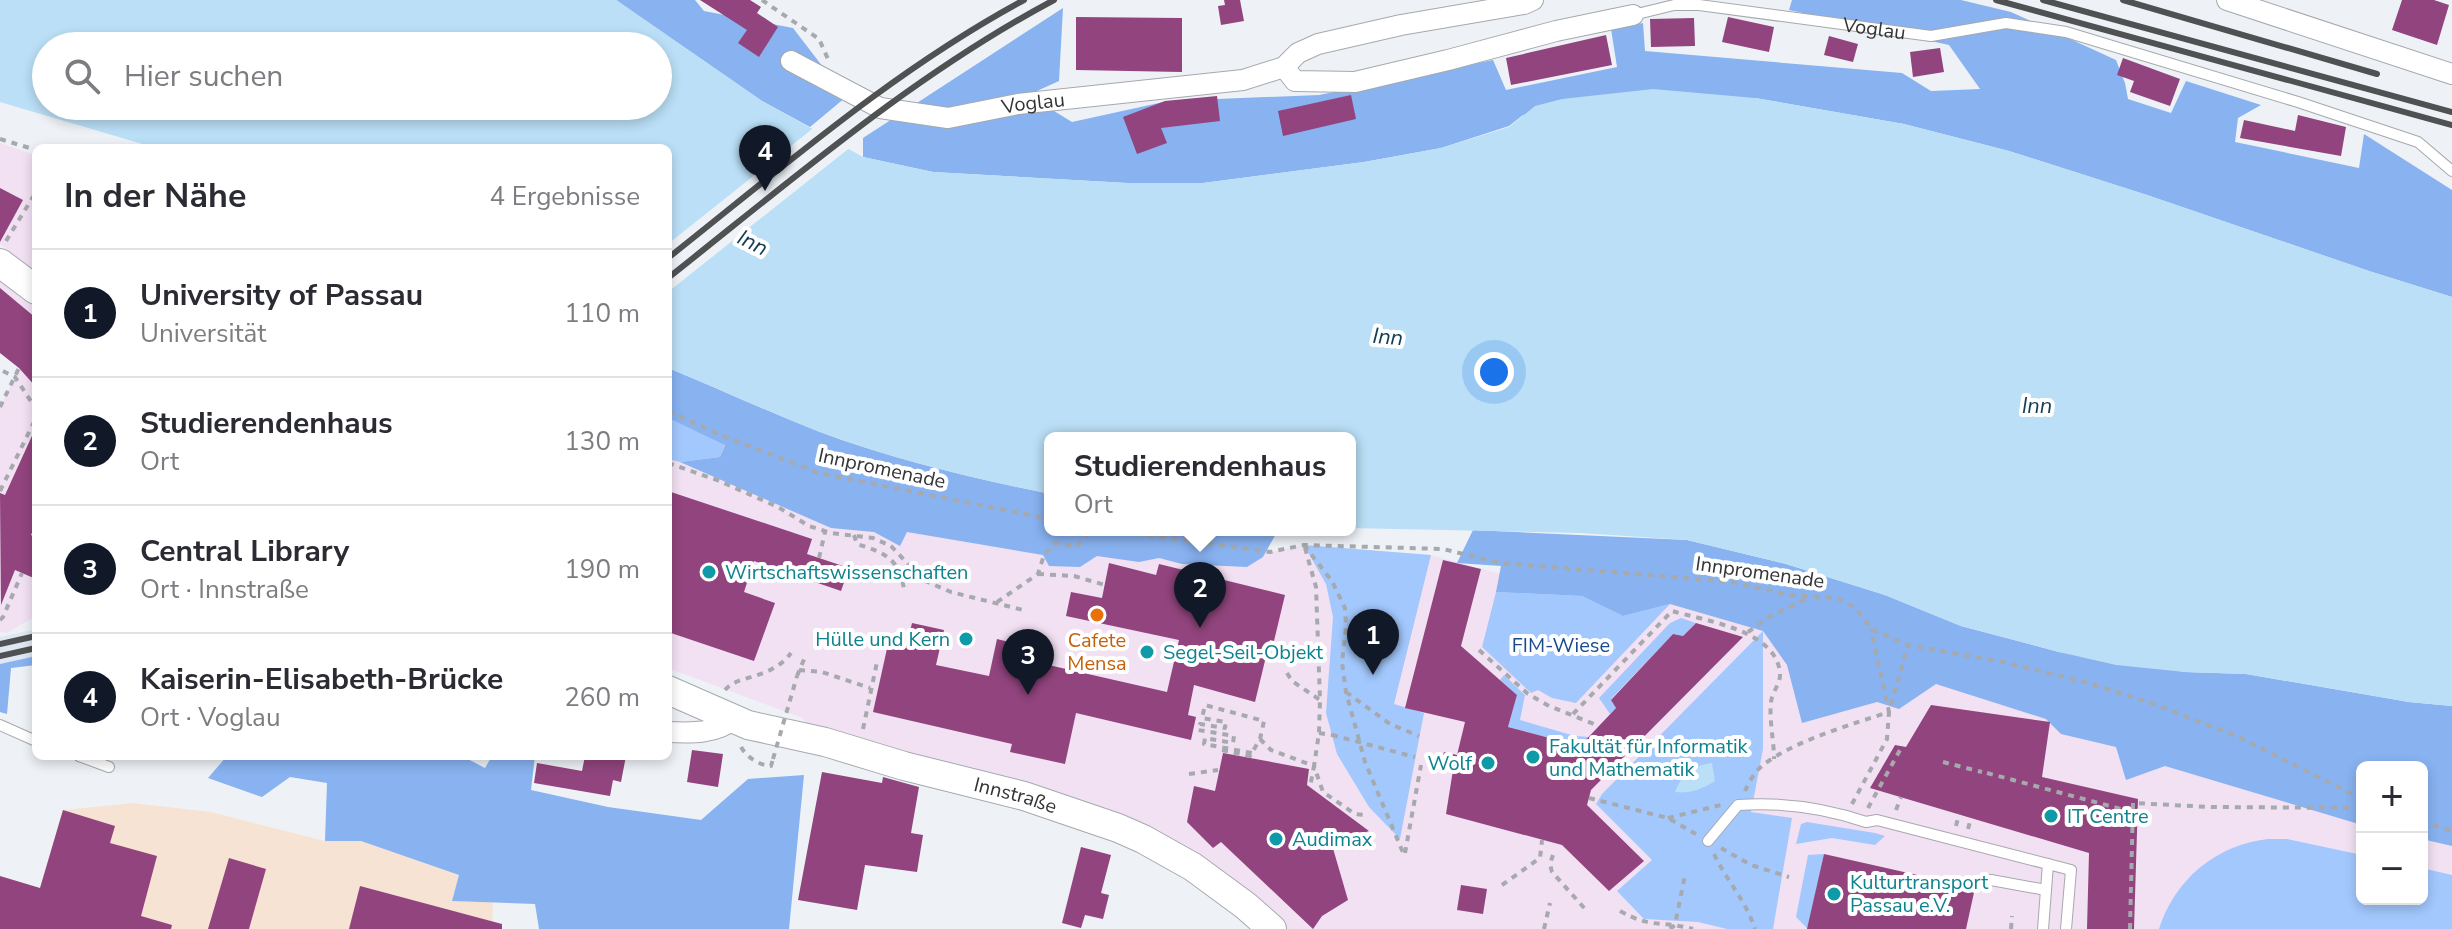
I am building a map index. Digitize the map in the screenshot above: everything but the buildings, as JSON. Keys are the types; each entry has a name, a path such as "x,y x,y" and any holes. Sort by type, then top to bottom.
{"street":[{"name":"Voglau","path":"791,61 880,108 948,118 1018,104 1243,80 1284,67 1298,53 1318,44 1533,0"},
{"path":"2227,0 2452,74"},
{"name":"Voglau","path":"1284,67 1295,81 1355,82 1556,31 1633,15"},
{"path":"1,256 32,286"},
{"name":"Innstraße","path":"672,692 738,727 748,725 825,742 904,766 1024,796 1118,828 1193,867 1272,929"},
{"path":"672,732 738,727"}],"lane":[{"name":"Voglau","path":"1633,15 1674,5 1699,5 1931,36 2006,23 2066,32 2418,142 2452,171"},
{"path":"0,725 32,739"},
{"path":"90,760 109,767"},
{"path":"1708,841 1738,805 1795,805 1866,822 1877,820 2071,870 2066,929"},
{"path":"2043,929 2048,864"},
{"path":"1991,880 2046,890"}],"path":[{"path":"762,0 819,39 833,68 851,94"},
{"path":"0,139 32,149"},
{"path":"1,256 32,199"},
{"path":"0,407 19,368"},
{"path":"3,371 15,377 32,403"},
{"name":"Innpromenade","path":"672,413 819,473 1044,518"},
{"path":"1,487 32,426"},
{"path":"672,464 717,480 825,532 873,538 891,546 923,580 951,592 1027,611"},
{"path":"819,558 825,532"},
{"path":"854,535 857,544 891,559 902,574 904,590"},
{"path":"1038,574 1044,555 1055,543 1077,546 1086,536"},
{"name":"Innpromenade","path":"1155,536 1270,552 1304,545 1378,550 1443,549 1501,563 1732,582 1808,598 1837,598 1856,608 1871,629 1908,645 2003,662 2089,683 2154,704 2239,737 2356,796"},
{"path":"1304,545 1332,581 1345,608 1342,662 1346,692 1365,762 1404,855 1421,765"},
{"path":"1304,545 1316,587 1320,700 1319,733 1310,787"},
{"path":"0,620 22,573"},
{"path":"996,603 1038,574 1074,576 1105,585"},
{"path":"1748,633 1769,617 1808,598"},
{"path":"1573,714 1672,611 1748,633 1760,640 1778,664 1780,680 1771,700 1774,759"},
{"path":"1871,629 1889,712"},
{"path":"1845,817 1887,739 1889,712 1908,645"},
{"path":"1479,650 1528,694 1599,726"},
{"path":"731,684 769,672 791,653"},
{"path":"738,727 741,749 752,759 771,766 805,657"},
{"path":"866,711 877,662"},
{"path":"799,670 822,672 871,689"},
{"path":"1498,679 1504,672"},
{"path":"1287,673 1292,681 1320,700"},
{"path":"1346,692 1390,724 1419,736"},
{"path":"1222,750 1250,756 1252,753 1260,739 1264,721 1205,705 1202,718 1226,722 1225,728 1200,724 1198,730 1234,736 1233,743 1205,738 1204,744 1252,753"},
{"path":"1668,818 1715,806 1738,805 1760,767 1823,734 1889,712"},
{"path":"1319,733 1415,757"},
{"path":"1260,739 1271,750 1314,766"},
{"path":"1868,808 1900,750 1904,751"},
{"path":"1943,762 2132,812"},
{"path":"1314,766 1323,792 1355,814 1366,815"},
{"path":"1189,774 1218,770"},
{"path":"1895,813 1901,797"},
{"path":"1589,798 1668,818 1751,865 1789,877"},
{"path":"2130,929 2133,803 2356,808"},
{"path":"2428,823 2452,831"},
{"path":"1502,885 1540,858 1542,840"},
{"path":"1708,841 1721,869 1748,907 1755,929"},
{"path":"1550,864 1553,855"},
{"path":"1540,858 1550,864 1559,883 1586,910"},
{"path":"1670,929 1675,925 1685,875"},
{"path":"1544,929 1550,903"},
{"path":"1638,929 1620,911 1636,923 1651,928 1675,925 1693,929"},
{"path":"2011,929 2012,916"}],"shaded area":[{"path":"616,0 695,0 704,11 793,28 846,97 810,127 762,101 672,39 672,32 662,32"},
{"path":"1792,0 1961,0 2011,12 2116,60 2128,99 2171,113 2186,81 2261,105 2238,118 2235,142 2359,168 2364,134 2452,190 2452,297 2009,151 1904,124 1755,98 1523,115 1509,126 1441,148 1364,162 1203,183 1127,183 933,172 863,157 863,138 1063,8 1059,81 1028,95 1072,122 1168,101 1319,95 1493,60 1506,90 1617,67 1611,29 1643,23 1645,51 1902,73 1931,91 1980,89 1949,45 1789,10"},
{"path":"0,143 32,154 32,618 7,633 0,632 0,407 19,368 0,353 0,263 7,249 0,244"},
{"path":"672,370 848,442 934,468 1044,493 1044,536 1275,536 1263,557 1247,567 1182,564 1159,558 1139,562 1097,556 1080,567 1049,566 1043,555 907,532 900,546 874,532 831,528 680,462 720,457 725,445 672,420"},
{"path":"672,415 1044,528 1044,536 1155,536 1270,552 1304,545 1431,555 1501,574 1732,582 2356,797 2356,905 2428,905 2428,823 2452,831 2452,929 1273,929 1193,867 825,742 802,718 672,669"},
{"path":"1473,530 1687,540 1786,564 1885,595 1961,626 2059,652 2185,672 2246,674 2409,702 2452,706 2452,846 2428,840 2428,761 2356,761 2356,823 2165,766 2126,780 2116,747 2061,734 2046,719 1936,684 1899,709 1877,702 1802,723 1787,665 1763,631 1670,604 1623,616 1582,596 1496,592 1501,566 1457,563"},
{"path":"32,630 32,657 0,664 0,637"},
{"path":"32,657 32,665 11,668 7,714 0,712 0,664"},
{"path":"224,760 470,760 485,768 490,760 535,760 531,790 608,807 701,820 748,779 804,775 789,929 539,929 535,904 452,901 459,875 361,841 325,841 327,783 290,777 262,797 208,778"},
{"path":"133,803 211,812 325,841 361,841 459,875 452,901 493,902 492,929 0,929 0,876 40,888 63,810"}],"green space":[{"path":"672,420 725,444 720,457 680,462 672,460"},
{"path":"1304,545 1431,555 1394,704 1424,713 1400,839 1369,807 1337,754 1326,713 1333,617 1326,584"},
{"name":"FIM-Wiese","path":"1496,592 1582,596 1623,616 1670,604 1576,703 1552,698 1538,690 1531,693 1482,647"},
{"path":"1681,618 1696,623 1683,636 1673,634 1611,699 1616,708 1610,714 1599,698 1670,623"},
{"path":"1763,631 1763,749 1751,812 1792,818 1773,929 1727,929 1698,922 1644,919 1617,891 1652,860 1596,804 1602,794"},
{"path":"1504,675 1525,695 1520,720 1589,737 1580,746 1508,727 1517,695 1500,680"},
{"path":"1807,822 1885,836 1875,845 1832,838 1796,844 1801,824"},
{"path":"2287,839 2356,854 2356,905 2428,905 2428,869 2452,875 2452,929 2159,929 2175,895 2187,880 2215,857 2249,843"},
{"path":"1824,854 1808,929 1796,917 1808,855"}],"water":[{"name":"Inn","path":"0,0 616,0 662,32 32,32 32,111 0,102"},
{"name":"Inn","path":"672,39 762,101 863,157 933,172 1127,183 1203,183 1364,162 1441,148 1509,127 1535,106 1562,99 1653,89 1755,98 1904,124 2009,151 2452,297 2452,706 2409,702 2246,674 2116,665 1961,626 1885,595 1786,564 1687,540 1580,533 1356,528 1356,432 1044,432 1044,493 963,475 820,432 672,370 672,144 142,144 61,120 672,120"},
{"path":"1712,763 1715,781 1696,790 1675,792 1689,772"}],"pier":[{"path":"816,126 852,146 672,289 672,241"}],"railway":[{"path":"672,255 885,88 976,27 1024,0"},
{"path":"672,275 903,95 1002,29 1054,0"},
{"path":"1996,0 2452,125"},
{"path":"2043,0 2452,112"},
{"path":"2123,0 2377,74"},
{"path":"0,644 32,637"},
{"path":"0,656 32,649"}],"place":[{"name":"Kaiserin-Elisabeth-Brücke","path":"765,191"},
{"name":"Wirtschaftswissenschaften","path":"709,572"},
{"name":"Cafete Mensa","path":"1097,615"},
{"name":"Studierendenhaus","path":"1200,628"},
{"name":"Hülle und Kern","path":"966,639"},
{"name":"Segel-Seil-Objekt","path":"1147,652"},
{"name":"University of Passau","path":"1373,675"},
{"name":"Central Library","path":"1028,695"},
{"name":"Fakultät für Informatik und Mathematik","path":"1533,757"},
{"name":"Wolf","path":"1488,763"},
{"name":"IT Centre","path":"2051,816"},
{"name":"Audimax","path":"1276,839"},
{"name":"Kulturtransport Passau e.V.","path":"1834,894"}]}
